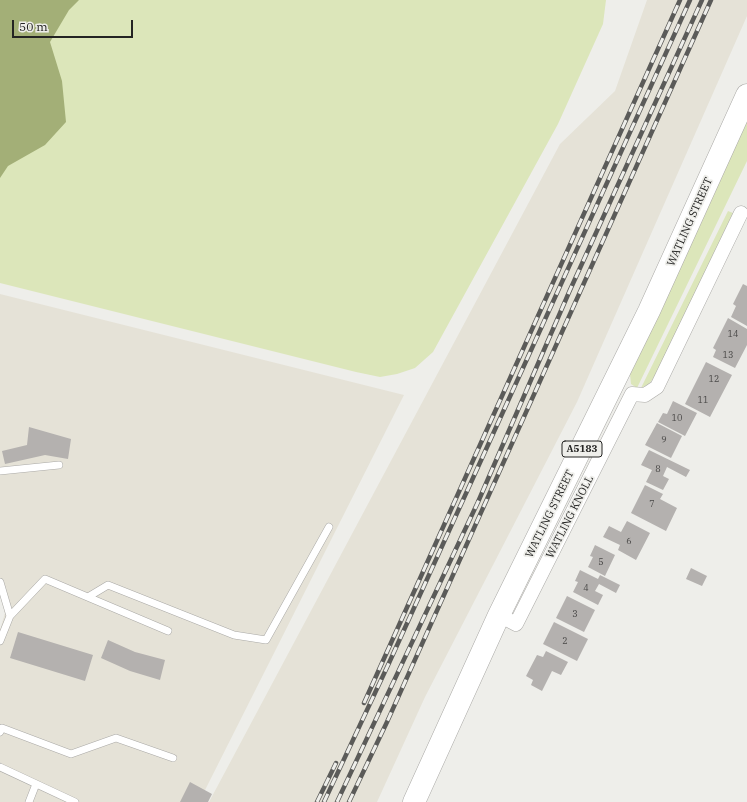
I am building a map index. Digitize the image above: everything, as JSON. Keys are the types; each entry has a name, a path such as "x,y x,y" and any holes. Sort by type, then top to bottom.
{"main road":[{"name":"WATLING STREET","path":"414,802 499,615 623,390 649,312 747,96"}],"street":[{"path":"623,390 645,395 657,387 741,213"}],"lane":[{"path":"0,472 59,465"},
{"path":"88,597 108,585 234,635 266,640 329,527"},
{"path":"0,641 10,616 45,579 168,631"},
{"path":"0,582 10,616"},
{"path":"0,732 2,728 71,754 116,738 173,758"},
{"path":"0,767 75,802"},
{"path":"29,802 36,784"}],"shaded area":[{"path":"647,0 747,0 747,16 577,402 425,697 377,802 209,802 560,144 615,91"},
{"path":"0,294 404,395 199,802 0,802 0,630 5,613 0,595"}],"green space":[{"path":"0,0 606,0 603,24 558,124 433,352 415,368 397,374 380,377 0,283"},
{"path":"0,0 79,0 69,10 50,42 62,81 66,122 45,145 8,166 0,178"},
{"path":"747,121 747,161 637,388 631,384 630,374"},
{"path":"728,211 733,213 655,376 649,384 641,388"}],"building":[{"path":"743,284 747,286 747,326 731,317 736,306 733,304"},
{"path":"728,318 747,329 747,345 735,368 713,357 716,350 713,348"},
{"path":"706,362 732,375 710,417 685,404"},
{"path":"673,401 697,413 685,436 658,422 663,413 667,414"},
{"path":"657,423 682,436 671,458 645,445"},
{"path":"29,427 71,439 68,459 45,455 5,464 2,451 27,445"},
{"path":"649,450 690,470 686,477 667,467 663,476 669,479 663,490 646,482 652,470 641,465"},
{"path":"645,485 663,494 660,499 677,508 666,531 631,513"},
{"path":"627,521 650,533 636,560 618,550 620,545 603,537 609,526 621,532"},
{"path":"595,545 615,555 605,576 588,567 593,557 590,556"},
{"path":"691,568 707,576 702,586 686,579"},
{"path":"580,570 598,579 600,575 620,585 616,593 599,584 595,591 603,595 598,605 573,592 578,582 575,581"},
{"path":"567,596 595,610 584,632 556,618"},
{"path":"554,622 588,639 577,661 543,644"},
{"path":"18,632 93,655 85,681 10,658"},
{"path":"108,640 135,652 165,660 160,680 130,671 101,658"},
{"path":"546,651 568,662 561,675 552,671 542,691 531,685 533,680 526,676 537,655 543,657"},
{"path":"190,782 212,794 208,802 180,802"}],"railway":[{"path":"364,703 680,0"},
{"path":"324,802 389,663 690,0"},
{"path":"337,802 478,502 570,290 702,0"},
{"path":"349,802 387,722 711,0"},
{"path":"317,802 336,763"}]}
